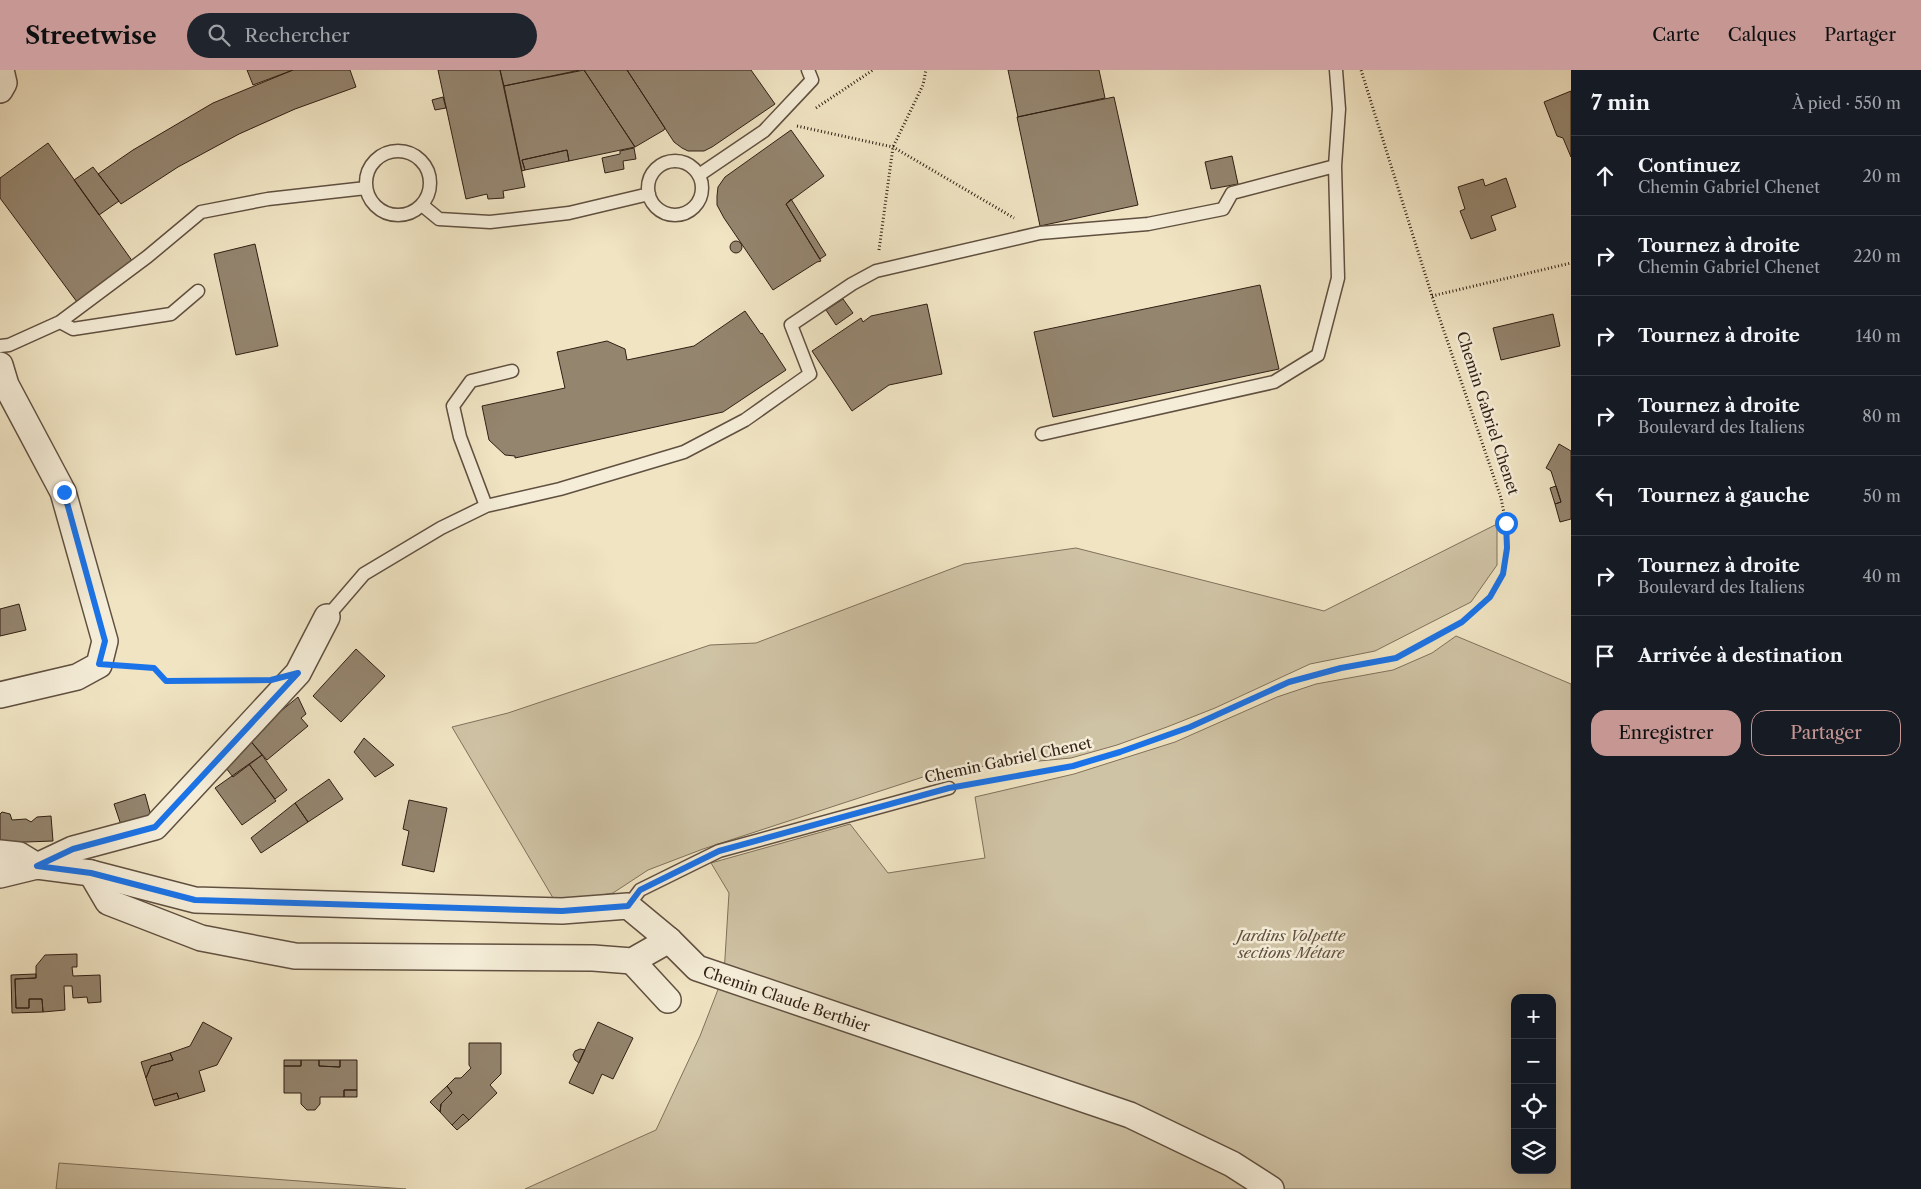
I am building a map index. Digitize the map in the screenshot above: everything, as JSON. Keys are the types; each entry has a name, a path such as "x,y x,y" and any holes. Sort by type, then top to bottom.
{"street":[{"path":"0,90 4,83 1,70"},
{"path":"0,365 6,385 64,492 105,641 99,664 77,677 0,695"},
{"path":"0,875 37,866 73,849 155,827 298,673 327,617"},
{"path":"0,853 20,855 37,866 91,873 195,900 562,911 628,906"},
{"path":"91,873 108,902 201,938 295,956 592,958 632,961 669,940"},
{"name":"Chemin Claude Berthier","path":"628,906 669,940 697,968 1130,1115 1232,1164 1272,1189"},
{"path":"632,961 668,1000"}],"lane":[{"path":"699,176 764,131 812,80 808,70"},
{"path":"1042,434 1274,382 1318,355 1338,278 1335,166 1339,109 1336,70"},
{"path":"387,152 408,152 418,158 430,176 429,192 422,205 404,214 384,212 369,198 366,188 366,177 370,167 387,152"},
{"path":"672,161 690,165 699,176 702,188 701,196 697,204 683,214 674,214 658,208 649,194 648,185 651,176 656,169 672,161"},
{"path":"327,617 364,574 441,528 486,506 560,489 684,452 745,420 810,374 791,325 876,270 1040,233 1148,224 1223,210 1232,193 1335,166"},
{"path":"0,346 9,345 60,322 147,257 201,212 268,199 366,188"},
{"path":"422,205 439,219 490,222 569,213 649,194"},
{"path":"60,322 73,329 172,314 198,291"},
{"path":"486,506 460,437 453,406 471,381 512,371"},
{"name":"Chemin Gabriel Chenet","path":"628,906 640,890 719,851 949,788"}],"path":[{"path":"815,108 873,70"},
{"path":"876,270 893,148 923,85 926,70"},
{"name":"Chemin Gabriel Chenet","path":"949,788 1073,766 1120,752 1190,727 1289,682 1341,668 1396,658 1462,622 1490,597 1503,574 1507,548 1506,523 1501,498 1432,296 1361,70"},
{"path":"799,119 791,124 893,148 1040,233"},
{"path":"1432,296 1571,263"},
{"path":"99,664 154,668 166,681 271,680 298,673"}],"green space":[{"path":"1497,524 1497,565 1471,602 1375,651 1310,664 1215,708 1167,727 1117,745 1071,758 965,768 923,777 703,849 648,870 613,893 556,903 452,727 508,713 710,645 756,643 964,564 1076,548 1324,611"},
{"name":"Jardins Volpette sections Métare","path":"1456,636 1571,684 1571,1189 525,1189 656,1130 700,1036 724,974 729,893 711,863 850,824 888,873 985,858 975,797 1074,774 1175,742 1277,697 1316,684 1393,670 1432,653"},
{"path":"59,1163 406,1189 56,1189"}],"building":[{"path":"247,70 293,70 253,85"},
{"path":"293,70 350,70 356,87 295,109 239,134 178,167 121,204 98,174 133,150 213,103"},
{"path":"438,70 500,70 525,187 503,191 504,198 488,199 487,194 466,199"},
{"path":"500,70 580,70 504,86"},
{"path":"584,70 627,70 665,128 664,130 635,147"},
{"path":"584,70 635,147 569,161 567,150 522,160 525,170 522,171 504,86"},
{"path":"627,70 751,70 775,104 712,147 704,151 688,151 674,142"},
{"path":"1008,70 1099,70 1105,98 1018,117"},
{"path":"1571,91 1571,157 1563,138 1557,136 1544,102"},
{"path":"443,97 446,108 435,110 432,100"},
{"path":"1114,97 1138,205 1040,226 1017,117"},
{"path":"791,130 824,176 786,204 821,261 773,290 717,205 718,187 725,177"},
{"path":"48,143 133,262 77,302 0,198 0,178"},
{"path":"634,148 636,159 623,161 624,169 605,173 602,158 620,154 620,151"},
{"path":"567,150 569,161 525,170 522,160"},
{"path":"1232,156 1238,184 1211,189 1205,162"},
{"path":"93,167 119,201 99,215 74,180"},
{"path":"1506,178 1516,207 1491,216 1496,230 1471,239 1460,211 1465,209 1458,187 1483,179 1485,186"},
{"path":"791,199 826,255 820,259 786,204"},
{"path":"734,241 738,241 742,247 738,253 734,253 730,249 730,245"},
{"path":"255,244 278,346 236,355 214,254"},
{"path":"1260,285 1279,369 1053,417 1034,332"},
{"path":"843,299 853,313 836,325 826,310"},
{"path":"927,304 942,374 889,385 852,411 812,351 861,318 863,322 871,316"},
{"path":"745,311 786,370 723,412 515,458 515,456 505,455 489,440 482,406 565,388 557,352 607,341 625,349 627,360 694,346"},
{"path":"1553,314 1560,346 1501,360 1493,328"},
{"path":"1559,444 1571,451 1571,519 1560,522 1555,504 1561,502 1551,471 1546,468"},
{"path":"1556,486 1561,502 1555,504 1550,488"},
{"path":"19,604 26,630 0,636 0,609"},
{"path":"356,649 385,676 341,722 313,696"},
{"path":"298,697 306,714 301,718 308,726 267,760 248,738"},
{"path":"248,738 262,755 233,777 222,763"},
{"path":"364,738 394,765 375,777 354,752"},
{"path":"262,755 287,790 275,799 249,764"},
{"path":"249,764 276,801 242,825 215,788"},
{"path":"329,779 343,799 308,822 295,803"},
{"path":"145,794 151,816 121,825 114,804"},
{"path":"409,800 447,808 434,872 402,865 409,831 403,829"},
{"path":"295,803 308,822 261,853 251,838"},
{"path":"2,812 10,814 12,820 26,819 31,822 37,817 51,816 53,841 0,843 0,814"},
{"path":"77,954 77,967 72,967 73,976 100,975 101,1002 88,1003 87,997 73,998 72,986 64,986 65,1010 43,1012 42,999 29,999 29,1008 16,1008 15,979 36,978 36,966 45,955"},
{"path":"36,974 36,978 15,979 16,1008 29,1008 29,999 42,999 43,1012 12,1013 11,975"},
{"path":"203,1022 232,1038 217,1065 199,1071 205,1091 179,1099 177,1093 153,1100 146,1078 151,1066 173,1060 170,1053 190,1046"},
{"path":"598,1022 633,1038 613,1079 602,1074 593,1094 569,1083"},
{"path":"469,1043 501,1043 501,1074 490,1085 497,1093 469,1120 463,1114 452,1125 440,1112 441,1104 452,1093 447,1086 455,1078 461,1078 471,1068 469,1065"},
{"path":"585,1050 579,1063 573,1055 575,1051"},
{"path":"170,1053 173,1060 151,1066 146,1078 141,1062"},
{"path":"284,1060 301,1060 301,1066 284,1066"},
{"path":"301,1060 319,1060 319,1066 340,1067 340,1060 357,1060 357,1090 344,1090 344,1097 320,1097 320,1104 315,1110 307,1110 301,1104 301,1093 284,1093 284,1066 301,1066"},
{"path":"319,1060 340,1060 340,1067 319,1066"},
{"path":"447,1086 452,1093 441,1104 440,1112 430,1102"},
{"path":"344,1090 357,1090 357,1097 344,1097"},
{"path":"177,1093 179,1099 155,1106 153,1100"},
{"path":"463,1114 469,1120 457,1130 452,1125"}],"route":[{"path":"64,492 105,641 99,664 154,668 166,681 271,680 298,673 155,827 73,849 37,866 91,873 195,900 562,911 628,906 640,890 719,851 949,788 1073,766 1120,752 1190,727 1289,682 1341,668 1396,658 1462,622 1490,597 1503,574 1507,548 1506,523"}]}
